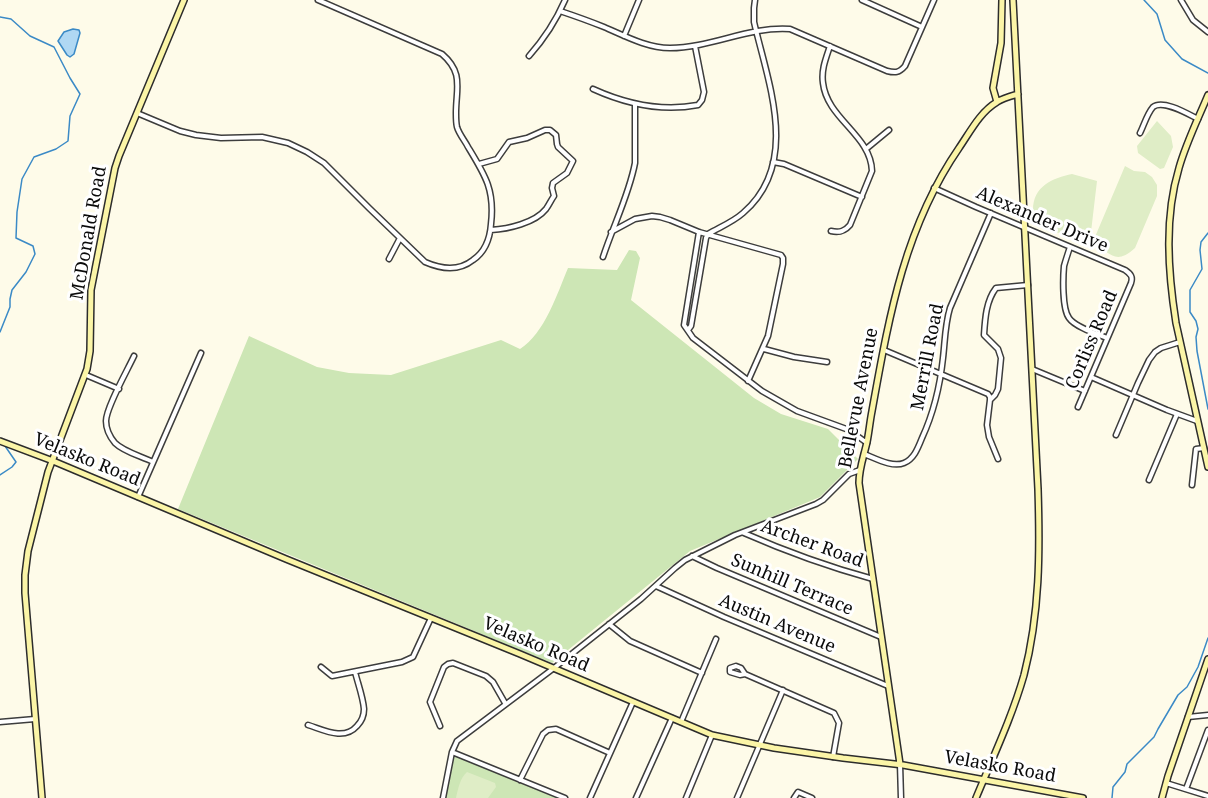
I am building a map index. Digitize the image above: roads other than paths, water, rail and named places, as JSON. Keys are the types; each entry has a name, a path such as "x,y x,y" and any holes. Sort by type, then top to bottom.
{"street":[{"name":"McDonald Road","path":"42,798 25,575 48,472 86,375 90,351 92,282 115,168 184,0"},
{"path":"136,113 196,135 221,138 261,137 308,152 324,163 425,262 444,268 456,268 468,264 479,256 485,246 490,230 492,199 488,183 457,128 458,83 454,68 442,54 318,0"},
{"path":"529,56 539,44 565,0"},
{"path":"624,36 639,0"},
{"path":"688,330 691,326 708,234 728,223 749,207 765,186 773,162 776,136 775,110 756,32 755,0"},
{"path":"862,0 922,27"},
{"path":"560,11 640,42 668,48 695,46 777,28 790,29 886,71 896,72 905,66 934,0"},
{"path":"997,102 993,84 1001,43 1002,0"},
{"path":"976,798 1012,711 1023,676 1036,610 1039,560 1032,369 1013,0"},
{"path":"1184,1 1193,20 1208,32"},
{"path":"593,89 635,104 652,107 698,105 704,92 695,46"},
{"path":"830,46 823,74 825,93 832,109 866,149 871,158 872,171 846,230 831,231"},
{"name":"Bellevue Avenue","path":"901,798 900,764 859,483 860,470 896,291 923,212 934,188 977,121 997,102 1018,94"},
{"path":"1208,95 1179,166 1171,201 1170,219 1171,289 1180,342 1208,467"},
{"path":"603,257 629,187 634,163 635,104"},
{"path":"1140,133 1149,113 1157,105 1166,105 1198,119"},
{"path":"478,164 497,159 509,142 550,129 556,135 558,147 573,161 567,173 553,183 554,196 542,213 509,228 490,230"},
{"path":"866,149 889,130"},
{"path":"773,162 784,164 862,197"},
{"name":"Alexander Drive","path":"934,188 1125,270 1131,276 1131,283"},
{"name":"Merrill Road","path":"864,454 897,465 913,457 931,419 937,397 946,320 991,213"},
{"path":"618,215 628,222"},
{"path":"611,232 628,222 660,217 699,232 781,255 783,261 768,336 748,381"},
{"path":"699,232 684,325 693,338 748,381 786,405 816,419 849,430 867,443"},
{"path":"389,259 400,238"},
{"path":"1070,247 1063,274 1068,318 1075,324 1107,338"},
{"name":"Corliss Road","path":"1078,407 1131,283"},
{"path":"990,400 998,388 1001,358 999,349 984,334 990,297 996,288 1028,285"},
{"path":"1116,435 1149,360 1161,348 1180,342"},
{"path":"764,349 827,362"},
{"path":"883,350 988,394 990,400 987,429 998,459"},
{"path":"138,497 201,353"},
{"path":"134,356 107,414 108,433 122,447 153,462"},
{"path":"1032,369 1085,391"},
{"path":"86,375 119,389"},
{"path":"1091,377 1197,421"},
{"path":"1149,480 1177,414"},
{"name":"Velasko Road","path":"0,441 432,617 712,735 760,746 900,764 1083,798"},
{"path":"1192,485 1196,449 1204,448"},
{"path":"443,798 454,745 461,737 554,668 641,599 675,568 692,556 743,532 816,504 849,474 860,470"},
{"name":"Archer Road","path":"743,532 830,566 873,579"},
{"name":"Sunhill Terrace","path":"692,556 881,637"},
{"name":"Austin Avenue","path":"656,586 714,613 889,686"},
{"path":"321,667 333,676 402,662 413,657 432,617"},
{"path":"609,624 630,641 702,673"},
{"path":"681,722 716,639"},
{"path":"1162,798 1208,659"},
{"path":"440,726 430,702 444,667 452,663 474,670 491,680 505,704"},
{"path":"309,725 336,734 346,734 355,729 364,711 355,672"},
{"path":"745,674 824,707 836,715 839,723 833,757"},
{"path":"737,798 783,690"},
{"path":"590,798 633,702"},
{"path":"1188,717 1208,715"},
{"path":"636,798 672,718"},
{"path":"0,722 35,719"},
{"path":"520,780 543,734 550,729 556,729 610,753"},
{"path":"1186,789 1208,729"},
{"path":"686,798 712,735"},
{"path":"452,752 565,798"},
{"path":"1166,783 1208,796"},
{"path":"794,798 797,793 812,798"}],"water":[{"path":"79,30 80,33 74,54 70,57 58,41 64,32"}],"waterway":[{"path":"1144,0 1157,14 1165,40 1182,59 1208,73"},
{"path":"0,17 11,19 30,36 54,47 80,94 70,116 68,141 56,149 34,157 22,179 16,238 33,246 35,254 26,272 12,290 10,307 0,332"},
{"path":"1208,233 1201,242 1202,269 1190,290 1190,312 1198,329 1197,351 1208,409"},
{"path":"0,475 16,462 5,446"},
{"path":"1112,798 1113,787 1125,772 1127,764 1154,737 1178,695 1187,687 1198,667 1208,638"}]}
